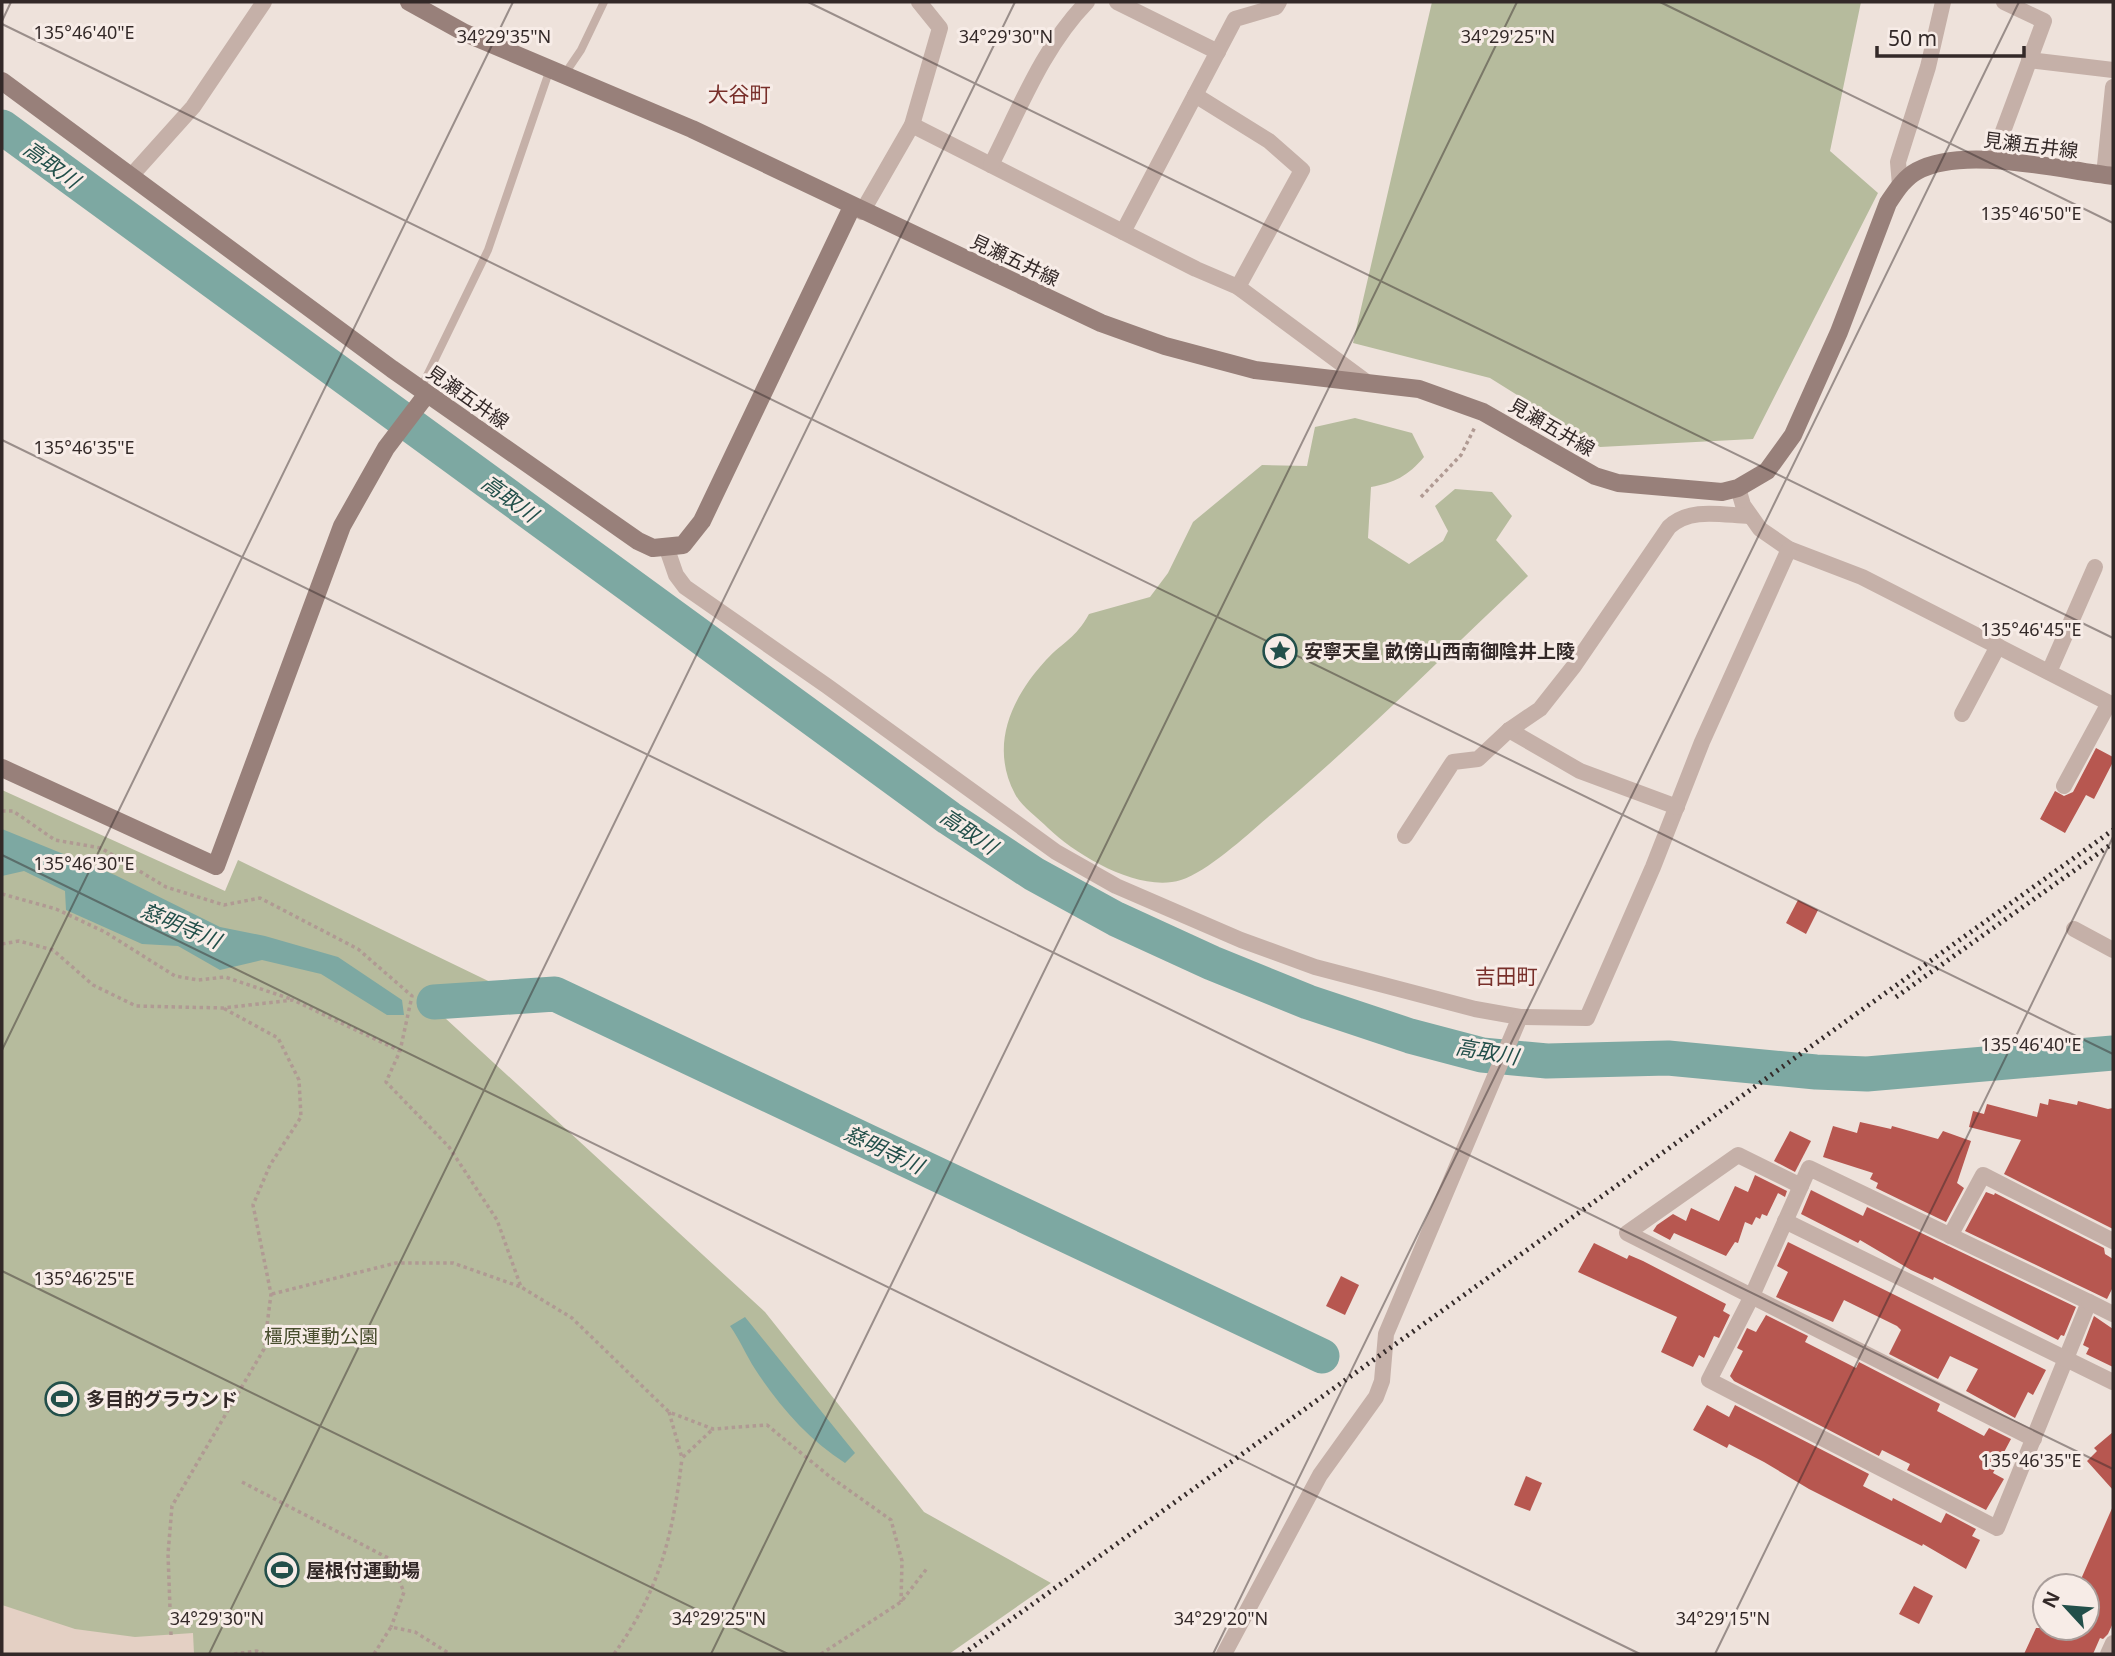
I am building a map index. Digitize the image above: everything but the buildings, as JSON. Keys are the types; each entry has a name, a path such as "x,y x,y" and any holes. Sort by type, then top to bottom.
{"main road":[{"name":"見瀬五井線","path":"409,2 465,33 692,129 1101,323 1154,342 1280,375 1365,381 1419,389 1483,412 1595,476 1618,483 1709,491 1738,488 1767,471 1793,435 1839,332 1888,203 1900,185 1916,172 1951,159 1992,161 2109,176"},
{"name":"見瀬五井線","path":"2,81 422,396 638,541 653,548 667,549"},
{"path":"667,549 683,545 702,521 857,209"},
{"path":"2,768 216,866 342,526 386,448 422,396"}],"street":[{"path":"131,176 194,107 264,2"},
{"path":"857,209 904,144 912,125 940,28 919,2"},
{"path":"992,165 1049,50 1061,30 1087,2"},
{"path":"1117,2 1218,51"},
{"path":"1123,232 1235,19 1276,8 1279,2"},
{"path":"1900,185 1898,162 1928,67 1943,2"},
{"path":"1992,161 2044,21 2004,2"},
{"path":"2029,60 2113,69"},
{"path":"2109,176 2113,88"},
{"path":"1195,95 1269,141 1303,170 1238,287"},
{"path":"912,125 1238,287 1365,381"},
{"path":"1738,488 1749,516 1760,529 1789,549 1862,578 2111,704 2064,786"},
{"path":"1405,836 1453,762 1478,759 1509,730 1540,709 1574,666 1669,527 1680,517 1696,514 1749,516"},
{"path":"667,549 676,575 685,587 1086,871 1241,940 1315,967 1518,1023 1587,1018 1707,730 1789,549"},
{"path":"2049,673 2095,567"},
{"path":"1962,714 1998,646"},
{"path":"1509,730 1580,771 1676,807"},
{"path":"2074,929 2113,950"},
{"path":"1224,1654 1320,1475 1376,1397 1382,1381 1386,1334 1518,1023"},
{"path":"1801,1186 1738,1155 1627,1233 2034,1439"},
{"path":"2090,1302 1997,1528 1709,1380 1751,1298 1809,1168 2090,1302 2113,1314"},
{"path":"1950,1236 1983,1175 2113,1241"},
{"path":"1786,1221 2113,1382"},
{"path":"2108,1654 2113,1643"}],"lane":[{"path":"422,396 488,250 557,72 581,50 604,2"}],"path":[{"path":"1421,496 1461,455 1483,412"},
{"path":"2,811 13,811 55,840 101,848 166,887 224,905 260,898 358,949 412,996 400,1051 386,1082 449,1147 497,1220 521,1287"},
{"path":"2,894 56,909 105,933 175,976 198,979 225,977 293,1000 400,1051"},
{"path":"2,944 19,941 53,950 93,985 136,1006 223,1008 293,1000"},
{"path":"171,1635 168,1554 172,1506 264,1349 271,1294 253,1205 270,1165 301,1117 299,1080 278,1038 223,1008"},
{"path":"271,1294 396,1263 453,1263 521,1287 572,1318 669,1412 713,1429 767,1425 829,1476 891,1520 902,1561 901,1602"},
{"path":"614,1654 654,1590 676,1513 682,1458 669,1412"},
{"path":"682,1458 713,1429"},
{"path":"242,1482 390,1559 404,1592 391,1628 374,1654"},
{"path":"821,1654 901,1602 928,1567"},
{"path":"391,1628 415,1632 450,1654"},
{"path":"234,1654 257,1651 264,1654"}],"green space":[{"path":"1432,2 1861,2 1830,151 1878,193 1753,439 1600,447 1490,378 1353,343"},
{"path":"1355,418 1412,433 1424,457 1400,478 1371,487 1368,538 1409,564 1443,541 1448,531 1435,506 1455,489 1492,492 1512,516 1496,540 1528,576 1334,760 1214,862 1191,876 1165,883 1129,877 1075,850 1025,807 1015,794 1007,776 1004,740 1014,706 1023,690 1046,660 1079,629 1089,614 1150,597 1168,573 1193,522 1262,465 1307,466 1315,427"},
{"name":"橿原運動公園","path":"2,790 225,891 238,860 511,992 424,995 432,1006 765,1312 924,1512 1051,1583 949,1654 2,1654"}],"shaded area":[{"path":"2,1605 75,1629 135,1637 193,1633 194,1654 2,1654"}],"water":[{"path":"2,829 115,875 220,927 265,936 338,957 402,1000 404,1015 387,1015 321,974 262,960 220,970 178,946 142,944 66,910 65,891 24,871 2,876"},
{"path":"745,1317 855,1453 845,1463 807,1432 784,1409 764,1383 730,1326"}],"waterway":[{"name":"高取川","path":"2,127 949,818 1034,874 1116,919 1212,963 1308,1002 1410,1036 1482,1055 1547,1061 1668,1058 1867,1074 2113,1053"},
{"name":"慈明寺川","path":"434,1002 555,994 1322,1356"}],"railway":[{"path":"963,1654 2113,830"},
{"path":"1896,997 2113,843"}],"place":[{"name":"安寧天皇 畝傍山西南御陰井上陵","path":"1280,651"},
{"name":"多目的グラウンド","path":"62,1399"},
{"name":"屋根付運動場","path":"282,1570"}],"district":[{"name":"大谷町","path":"739,94"},
{"name":"吉田町","path":"1506,976"}]}
